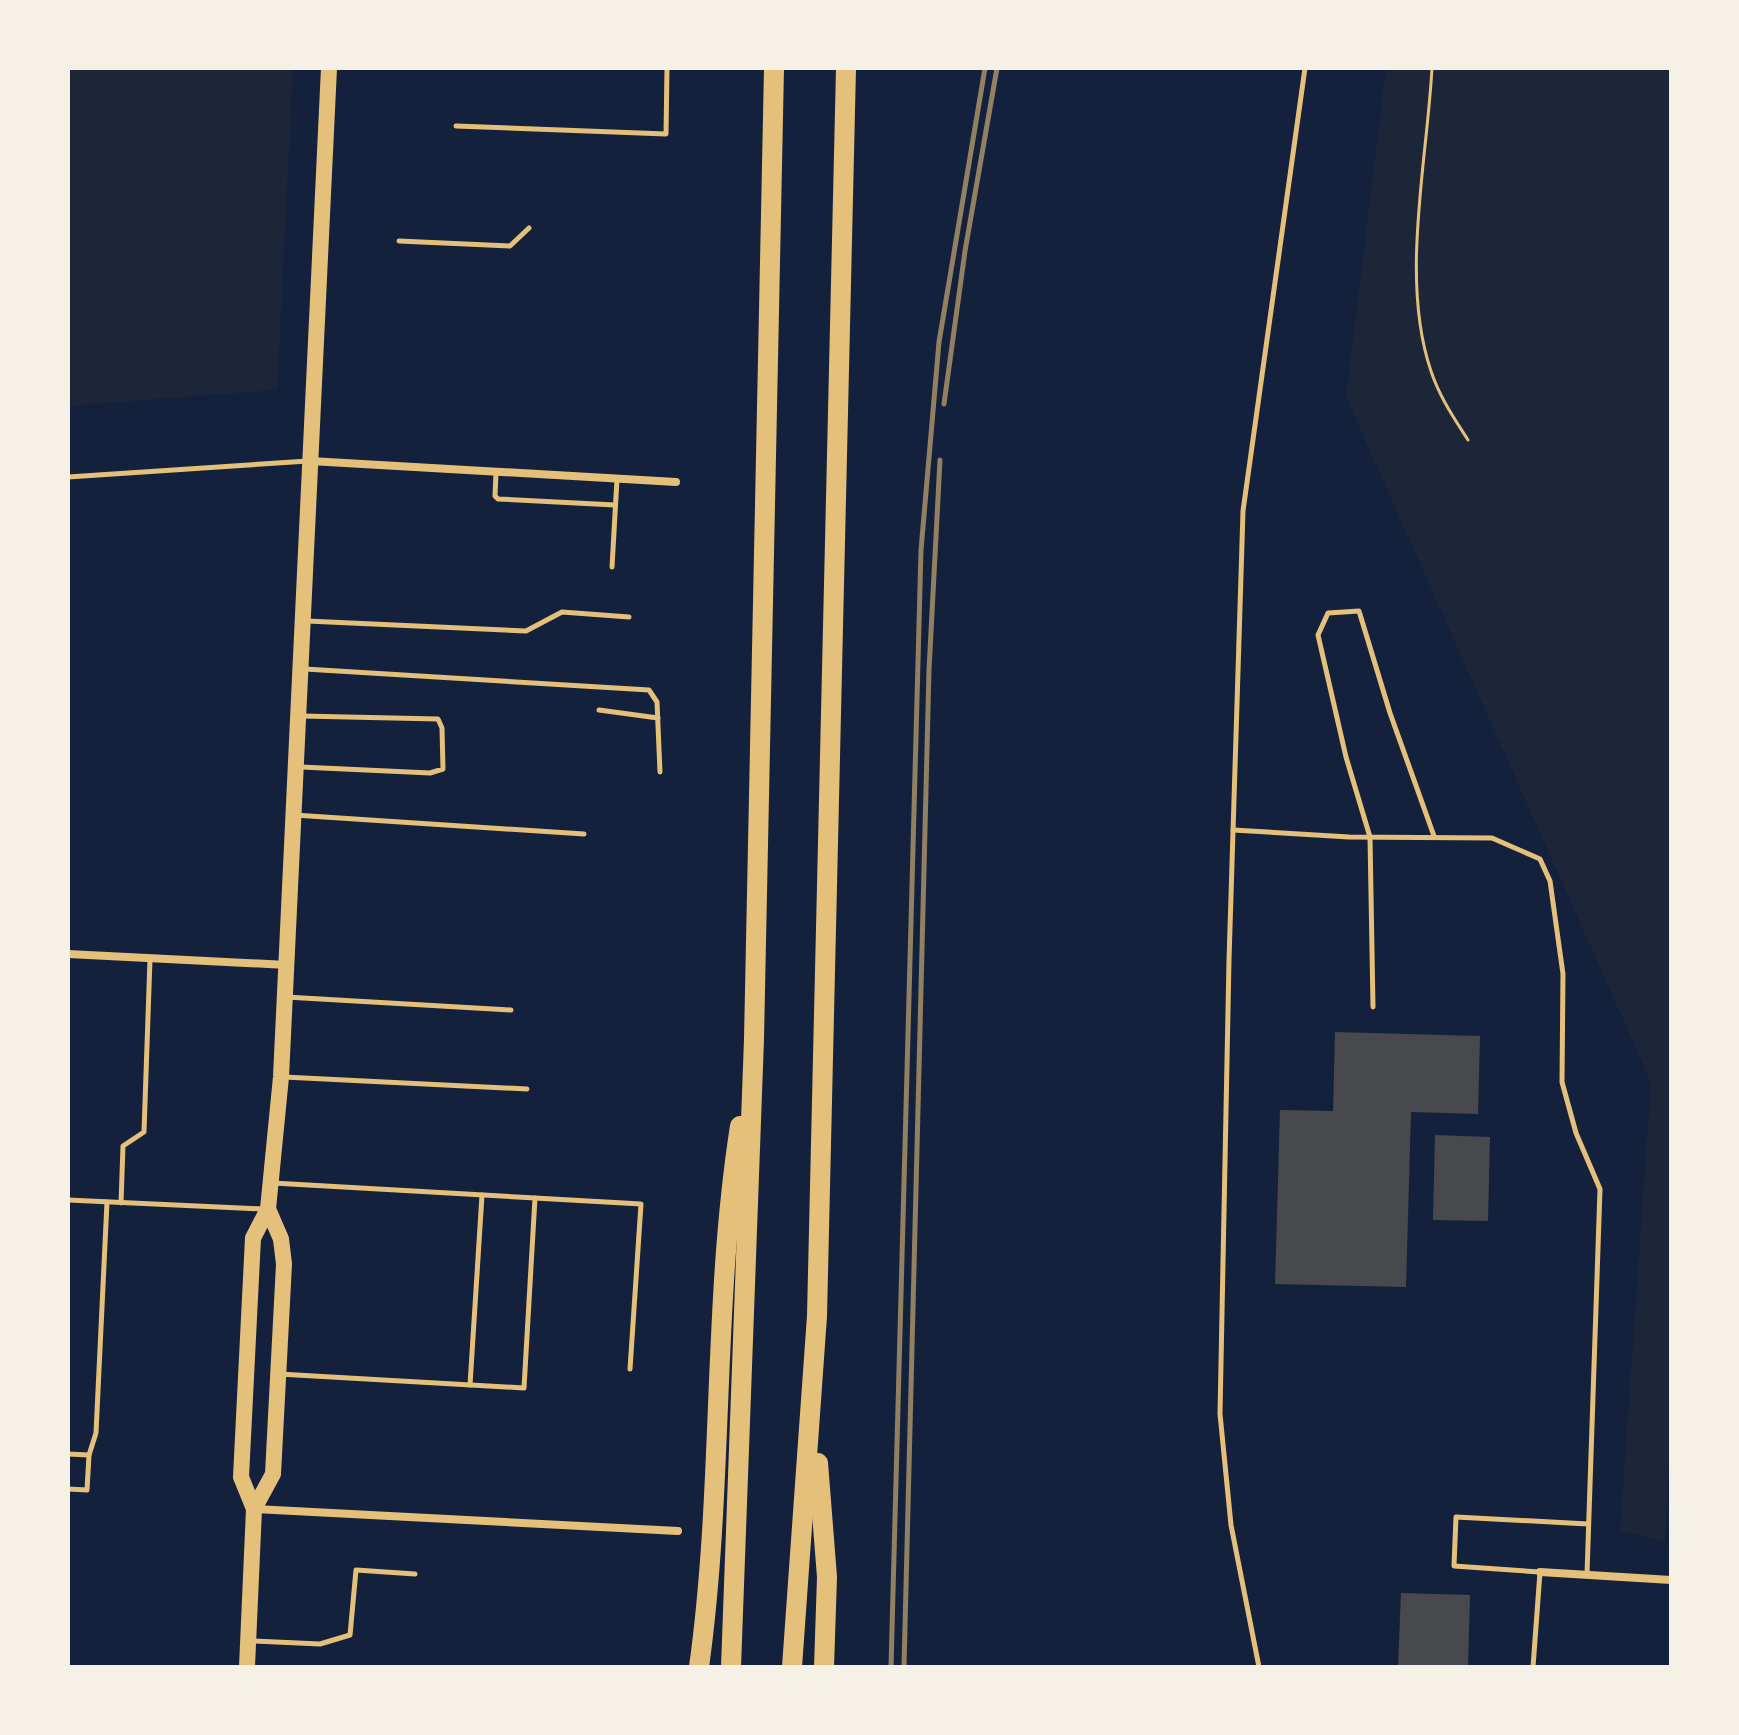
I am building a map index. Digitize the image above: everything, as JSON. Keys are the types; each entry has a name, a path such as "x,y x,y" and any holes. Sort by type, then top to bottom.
{"highway":[{"path":"731,1667 754,1039 774,68"},
{"path":"792,1667 813,1400 846,68"},
{"path":"699,1667 711,1580 722,1276 731,1183 754,1039"},
{"path":"813,1400 827,1577 824,1667"}],"main road":[{"path":"247,1667 254,1509 241,1477 253,1238 268,1209 281,1077 329,68"},
{"path":"254,1509 273,1474 284,1264 281,1239 268,1209"}],"street":[{"path":"309,461 676,482"},
{"path":"68,954 287,965"},
{"path":"254,1509 678,1531"},
{"path":"1540,1572 1671,1580"}],"lane":[{"path":"456,126 666,134 667,68"},
{"path":"1259,1667 1231,1525 1220,1414 1233,830 1243,511 1305,68"},
{"path":"399,241 510,246 529,228"},
{"path":"68,477 309,461"},
{"path":"496,472 494,491 498,499 615,505"},
{"path":"612,567 617,479"},
{"path":"1373,1007 1370,837 1346,757 1318,635 1328,613 1359,611 1390,713 1434,836"},
{"path":"302,621 526,631 562,612 629,617"},
{"path":"300,669 643,688 654,693 660,772"},
{"path":"599,710 658,718"},
{"path":"296,767 430,773 443,769 442,728 438,719 298,716"},
{"path":"293,815 584,834"},
{"path":"1233,830 1370,837 1492,838 1540,859 1550,881 1563,974 1562,1082 1576,1133 1600,1189 1587,1574"},
{"path":"121,1203 123,1146 144,1132 150,958"},
{"path":"285,997 511,1010"},
{"path":"281,1077 527,1089"},
{"path":"270,1183 641,1204 630,1369"},
{"path":"470,1385 482,1195"},
{"path":"278,1374 524,1388 535,1198"},
{"path":"68,1200 268,1209"},
{"path":"68,1489 87,1490 89,1455 96,1433 107,1202"},
{"path":"68,1454 89,1455"},
{"path":"1533,1667 1540,1572 1454,1566 1456,1517 1588,1524"},
{"path":"248,1641 320,1644 350,1635 356,1570 415,1574"}],"path":[{"path":"1432,68 1420,222 1418,311 1430,369 1443,400 1468,440"}],"shaded area":[{"path":"68,68 293,68 277,390 68,406"},
{"path":"1386,68 1671,68 1671,1413 1665,1542 1620,1531 1651,1082 1346,397"}],"building":[{"path":"1335,1032 1480,1036 1478,1114 1411,1112 1406,1287 1275,1284 1280,1110 1333,1111"},
{"path":"1435,1135 1490,1137 1488,1221 1433,1220"},
{"path":"1401,1593 1470,1595 1468,1667 1398,1667"}],"railway":[{"path":"891,1667 921,550 939,342 985,68"},
{"path":"944,404 965,251 997,68"},
{"path":"904,1667 929,670 940,460"}]}
